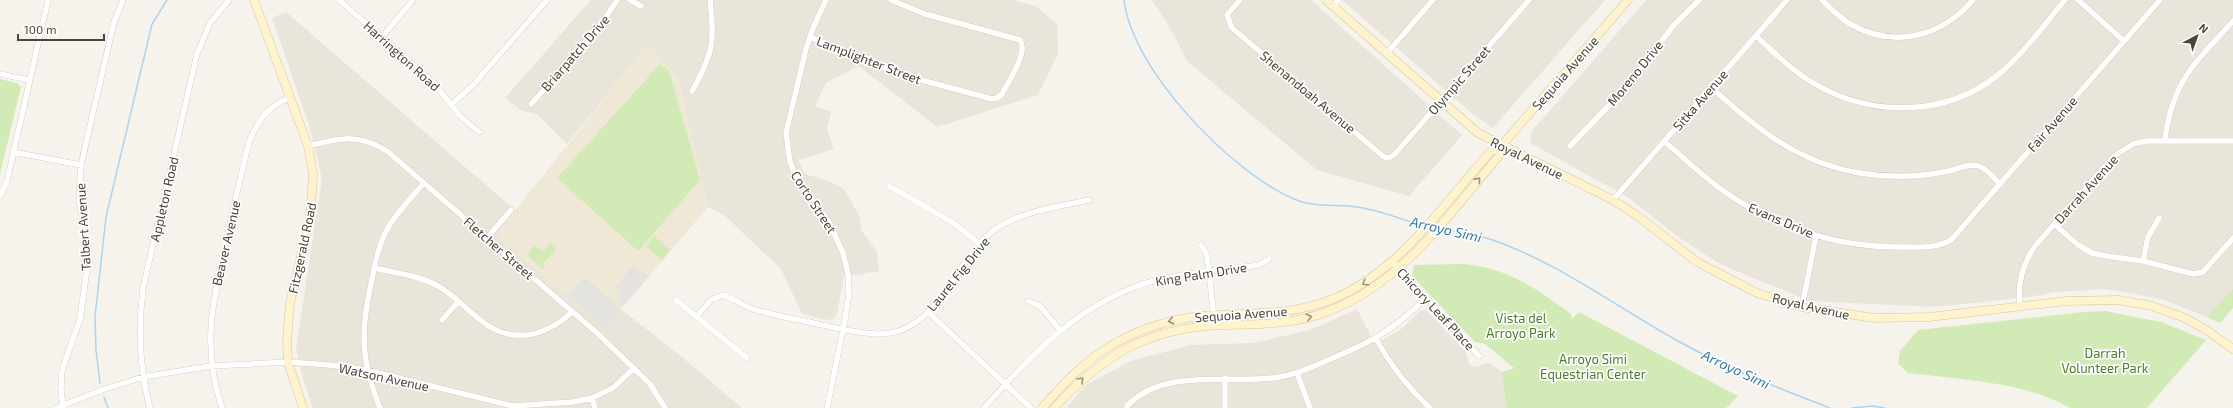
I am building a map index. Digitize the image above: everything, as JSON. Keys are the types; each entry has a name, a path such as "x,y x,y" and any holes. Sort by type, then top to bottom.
{"main road":[{"name":"Fitzgerald Road","path":"254,0 308,146 313,174 312,201 288,316 288,362 303,408"},
{"name":"Sequoia Avenue","path":"1042,408 1082,367 1100,352 1147,328 1170,321 1214,315 1271,314 1297,310 1320,304 1367,282 1392,262 1406,248 1490,152 1502,145 1628,0"},
{"name":"Royal Avenue","path":"1332,2 1478,133 1613,200 1679,249 1714,272 1757,293 1802,307 1851,316 1899,318 1929,317 2087,300 2136,302 2185,318 2218,337 2233,349"},
{"name":"Sequoia Avenue","path":"1054,408 1086,376 1125,348 1173,331 1215,326 1287,322 1325,313 1354,300 1399,270 1499,156 1502,145"}],"street":[{"path":"0,196 7,181 48,0"},
{"name":"Talbert Avenue","path":"63,406 61,389 62,370 80,319 87,269 87,244 79,199 81,165 114,22 123,0"},
{"name":"Appleton Road","path":"150,408 143,378 139,335 145,281 197,54 210,23 229,0"},
{"name":"Harrington Road","path":"339,0 433,82 451,105 479,132"},
{"path":"382,37 414,0"},
{"path":"451,105 474,84 547,0"},
{"name":"Briarpatch Drive","path":"531,104 595,34 617,0"},
{"path":"630,0 641,6"},
{"path":"692,91 704,69 713,45 714,29 710,0"},
{"name":"Corto Street","path":"826,0 810,37 787,121 786,146 796,177 829,222 844,253 849,293 828,408"},
{"name":"Lamplighter Street","path":"810,37 899,74 971,94 997,98 1002,94 1023,52 1023,44 1017,38 925,14 891,0"},
{"name":"Shenandoah Avenue","path":"1240,0 1227,15 1229,23 1384,157 1389,158"},
{"path":"1388,52 1433,0"},
{"name":"Olympic Street","path":"1389,158 1442,100 1529,0"},
{"name":"Moreno Drive","path":"1570,146 1622,92 1674,24 1699,0"},
{"name":"Sitka Avenue","path":"1613,200 1787,0"},
{"path":"1822,0 1851,24 1864,31 1892,38 1921,35 1935,30 1960,14 1973,0"},
{"path":"1756,36 1797,71 1831,93 1871,106 1912,108 1930,106 1966,94 1997,75 2011,63 2065,0"},
{"path":"2078,0 2124,41"},
{"name":"Fair Avenue","path":"1943,244 1952,240 2160,0"},
{"path":"2165,139 2172,105 2184,78 2233,21"},
{"path":"0,74 29,80"},
{"path":"1711,87 1752,124 1771,138 1796,153 1826,165 1859,173 1895,177 1929,175 1975,165 1982,168 2000,184"},
{"name":"Beaver Avenue","path":"222,408 211,366 210,335 212,303 249,142 256,124 264,114 275,105 291,97"},
{"name":"Fletcher Street","path":"308,146 343,138 367,140 387,151 634,368 650,384 665,408"},
{"name":"Darrah Avenue","path":"2020,307 2020,280 2024,265 2035,246 2114,156 2124,149 2146,141 2165,139 2233,141"},
{"name":"Evans Drive","path":"1664,141 1711,182 1740,202 1776,221 1816,236 1866,246 1911,247 1943,244"},
{"path":"13,152 81,165"},
{"path":"380,408 366,370 363,328 374,268 380,245 388,227 424,183"},
{"path":"889,186 952,222 980,244"},
{"name":"Laurel Fig Drive","path":"696,317 711,300 723,295 744,306 763,312 843,330 879,334 895,331 910,325 928,312 980,244 995,230 1014,219 1089,200"},
{"path":"487,238 511,210"},
{"path":"2143,261 2148,237 2159,218"},
{"path":"2054,224 2078,245 2092,253 2143,261 2193,274 2204,272 2233,238"},
{"path":"1802,307 1816,236"},
{"path":"1201,245 1207,255 1210,272 1215,326"},
{"name":"King Palm Drive","path":"984,408 1060,330 1097,305 1135,287 1156,280 1259,265 1269,259"},
{"name":"Chicory Leaf Place","path":"1392,262 1479,356"},
{"path":"374,268 424,280 443,289 488,326 500,332 515,335 531,335 547,330 572,312"},
{"path":"1126,406 1136,397 1148,391 1179,381 1225,378 1266,379 1297,373 1376,339 1402,321 1425,299"},
{"path":"676,300 747,358"},
{"path":"1028,301 1040,306 1060,330"},
{"path":"442,320 458,302"},
{"path":"928,312 1031,408"},
{"path":"1376,339 1390,365 1402,381 1430,408"},
{"name":"Watson Avenue","path":"56,408 105,389 143,378 211,366 288,362 366,370 498,404 531,407 592,398 613,388 634,368"},
{"path":"1297,373 1310,408"},
{"path":"1225,378 1225,408"},
{"path":"592,398 595,408"}],"shaded area":[{"path":"591,0 1012,0 1036,6 1057,24 1058,54 1038,95 937,127 859,66 826,83 815,106 831,112 827,129 834,149 798,160 805,174 829,181 844,189 860,217 861,230 877,252 879,271 844,277 837,313 834,319 826,320 802,314 781,269 724,215 708,207 680,87 681,82 648,45 567,144 537,114 522,111 505,98"},
{"path":"1152,0 1311,0 1462,135 1409,196 1317,170 1188,62 1171,30"},
{"path":"1342,0 1605,0 1493,128 1476,117"},
{"path":"1646,0 2233,0 2233,288 2207,317 2161,299 2105,289 2056,292 2029,297 1936,307 1809,301 1720,264 1681,239 1629,198 1532,144 1530,141 1532,131"},
{"path":"286,12 516,211 497,233 605,328 621,309 683,358 742,408 313,408 302,375 296,348 322,179 310,128 272,18"},
{"path":"648,45 682,82 680,87 708,207 605,328 498,238 497,233"},
{"path":"634,265 648,277 623,306 616,300 621,293 615,287"},
{"path":"584,277 621,309 605,328 568,295"},
{"path":"1357,309 1375,344 1400,330 1421,310 1426,310 1466,352 1469,364 1474,367 1489,363 1502,372 1506,408 1066,408 1086,385 1131,361 1191,345 1253,343 1310,330"}],"green space":[{"path":"660,64 669,71 700,180 638,251 557,178"},
{"path":"0,79 17,83 21,87 0,174"},
{"path":"654,236 670,250 662,260 646,246"},
{"path":"551,243 557,248 543,264 545,267 543,269 527,255 535,245 543,252"},
{"path":"1463,264 1493,270 1521,281 1534,288 1571,314 1572,319 1579,312 1738,396 1726,408 1506,408 1502,372 1514,368 1485,344 1475,342 1412,276 1414,265"},
{"path":"2233,288 2233,308 2220,323 2207,317"},
{"name":"Darrah Volunteer Park","path":"2105,311 2161,322 2206,340 2147,408 2070,408 2032,392 2012,387 1970,380 1908,373 1898,363 1900,351 1918,330"}],"waterway":[{"path":"100,383 96,350 95,317 106,217 152,24 167,0"},
{"name":"Arroyo Simi","path":"1124,0 1131,28 1145,57 1165,87 1188,116 1215,143 1242,166 1269,186 1301,202 1317,205 1366,208 1424,225"},
{"name":"Arroyo Simi","path":"1441,229 1480,236 1532,256 1557,269 1696,351 1752,377 1830,408"},
{"path":"104,397 108,408"},
{"name":"Arroyo Simi","path":"1852,408 1872,406 1885,408"}],"park label":[{"name":"Vista del Arroyo Park","path":"1521,326"},
{"name":"Arroyo Simi Equestrian Center","path":"1593,366"}]}
